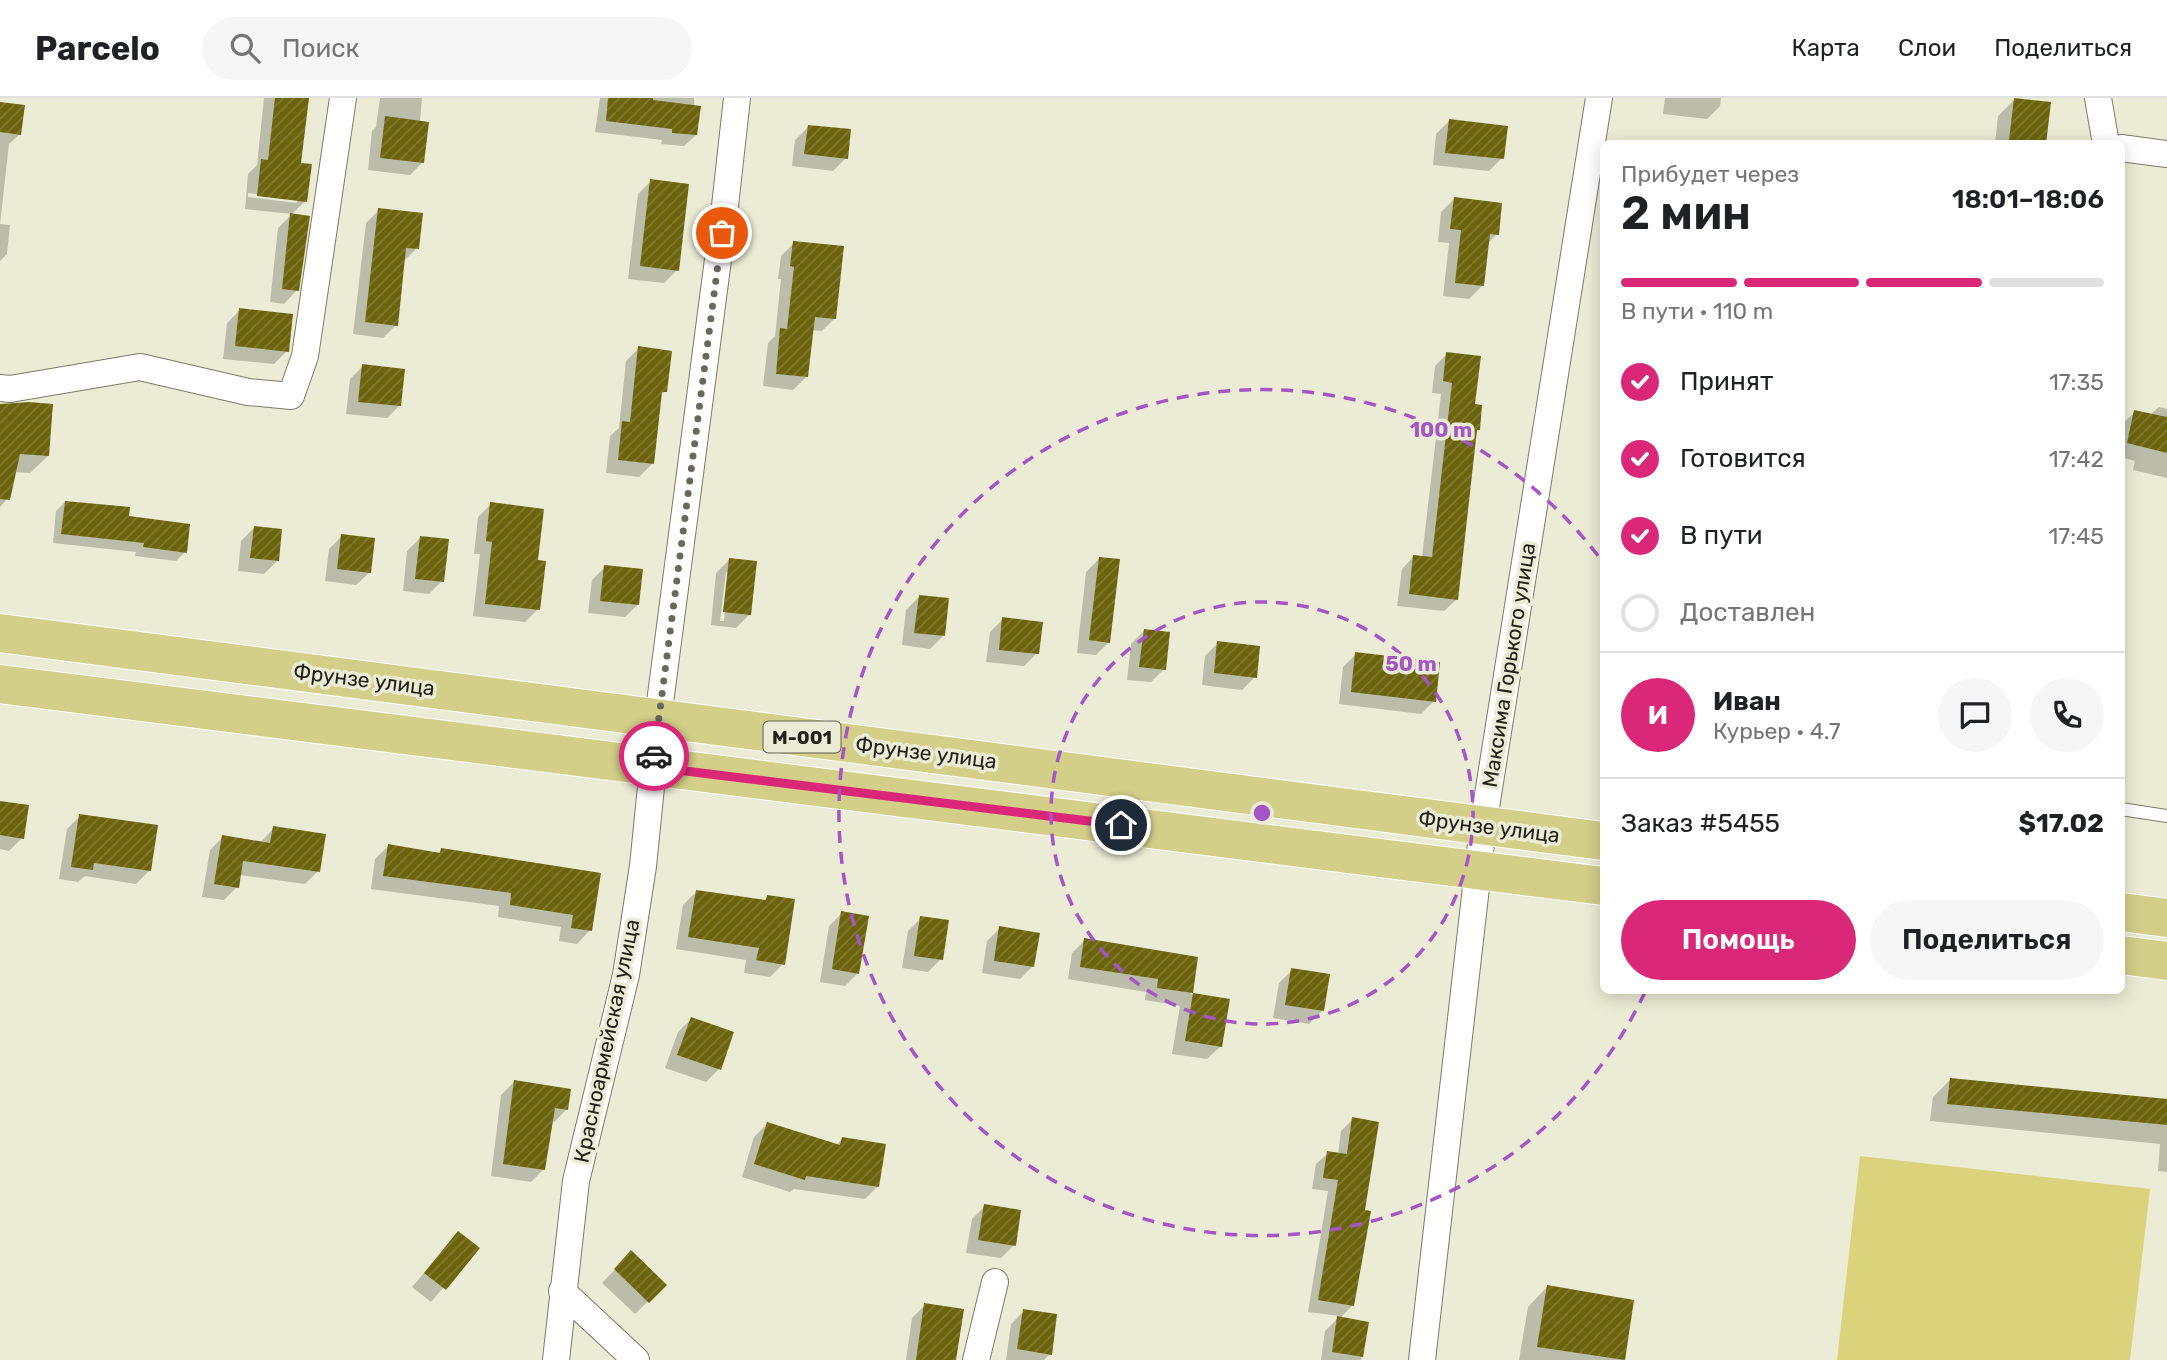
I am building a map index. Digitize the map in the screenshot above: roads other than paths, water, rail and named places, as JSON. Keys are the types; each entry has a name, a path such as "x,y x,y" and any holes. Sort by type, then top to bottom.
{"main road":[{"name":"Фрунзе улица","path":"0,633 1600,841"},
{"name":"Фрунзе улица","path":"0,684 1600,886"},
{"path":"2125,913 2167,918"},
{"path":"2125,956 2167,961"}],"street":[{"path":"0,388 140,367 248,392 291,396 305,356 343,98"},
{"name":"Красноармейская улица","path":"556,1360 576,1181 626,975 642,866 658,718 737,98"},
{"name":"Максима Горького улица","path":"1422,1360 1483,826 1599,98"},
{"path":"2098,98 2105,140"},
{"path":"2125,149 2167,154"},
{"path":"976,1360 995,1282"},
{"path":"562,1291 636,1360"}],"lane":[{"path":"2125,810 2167,816"}]}
